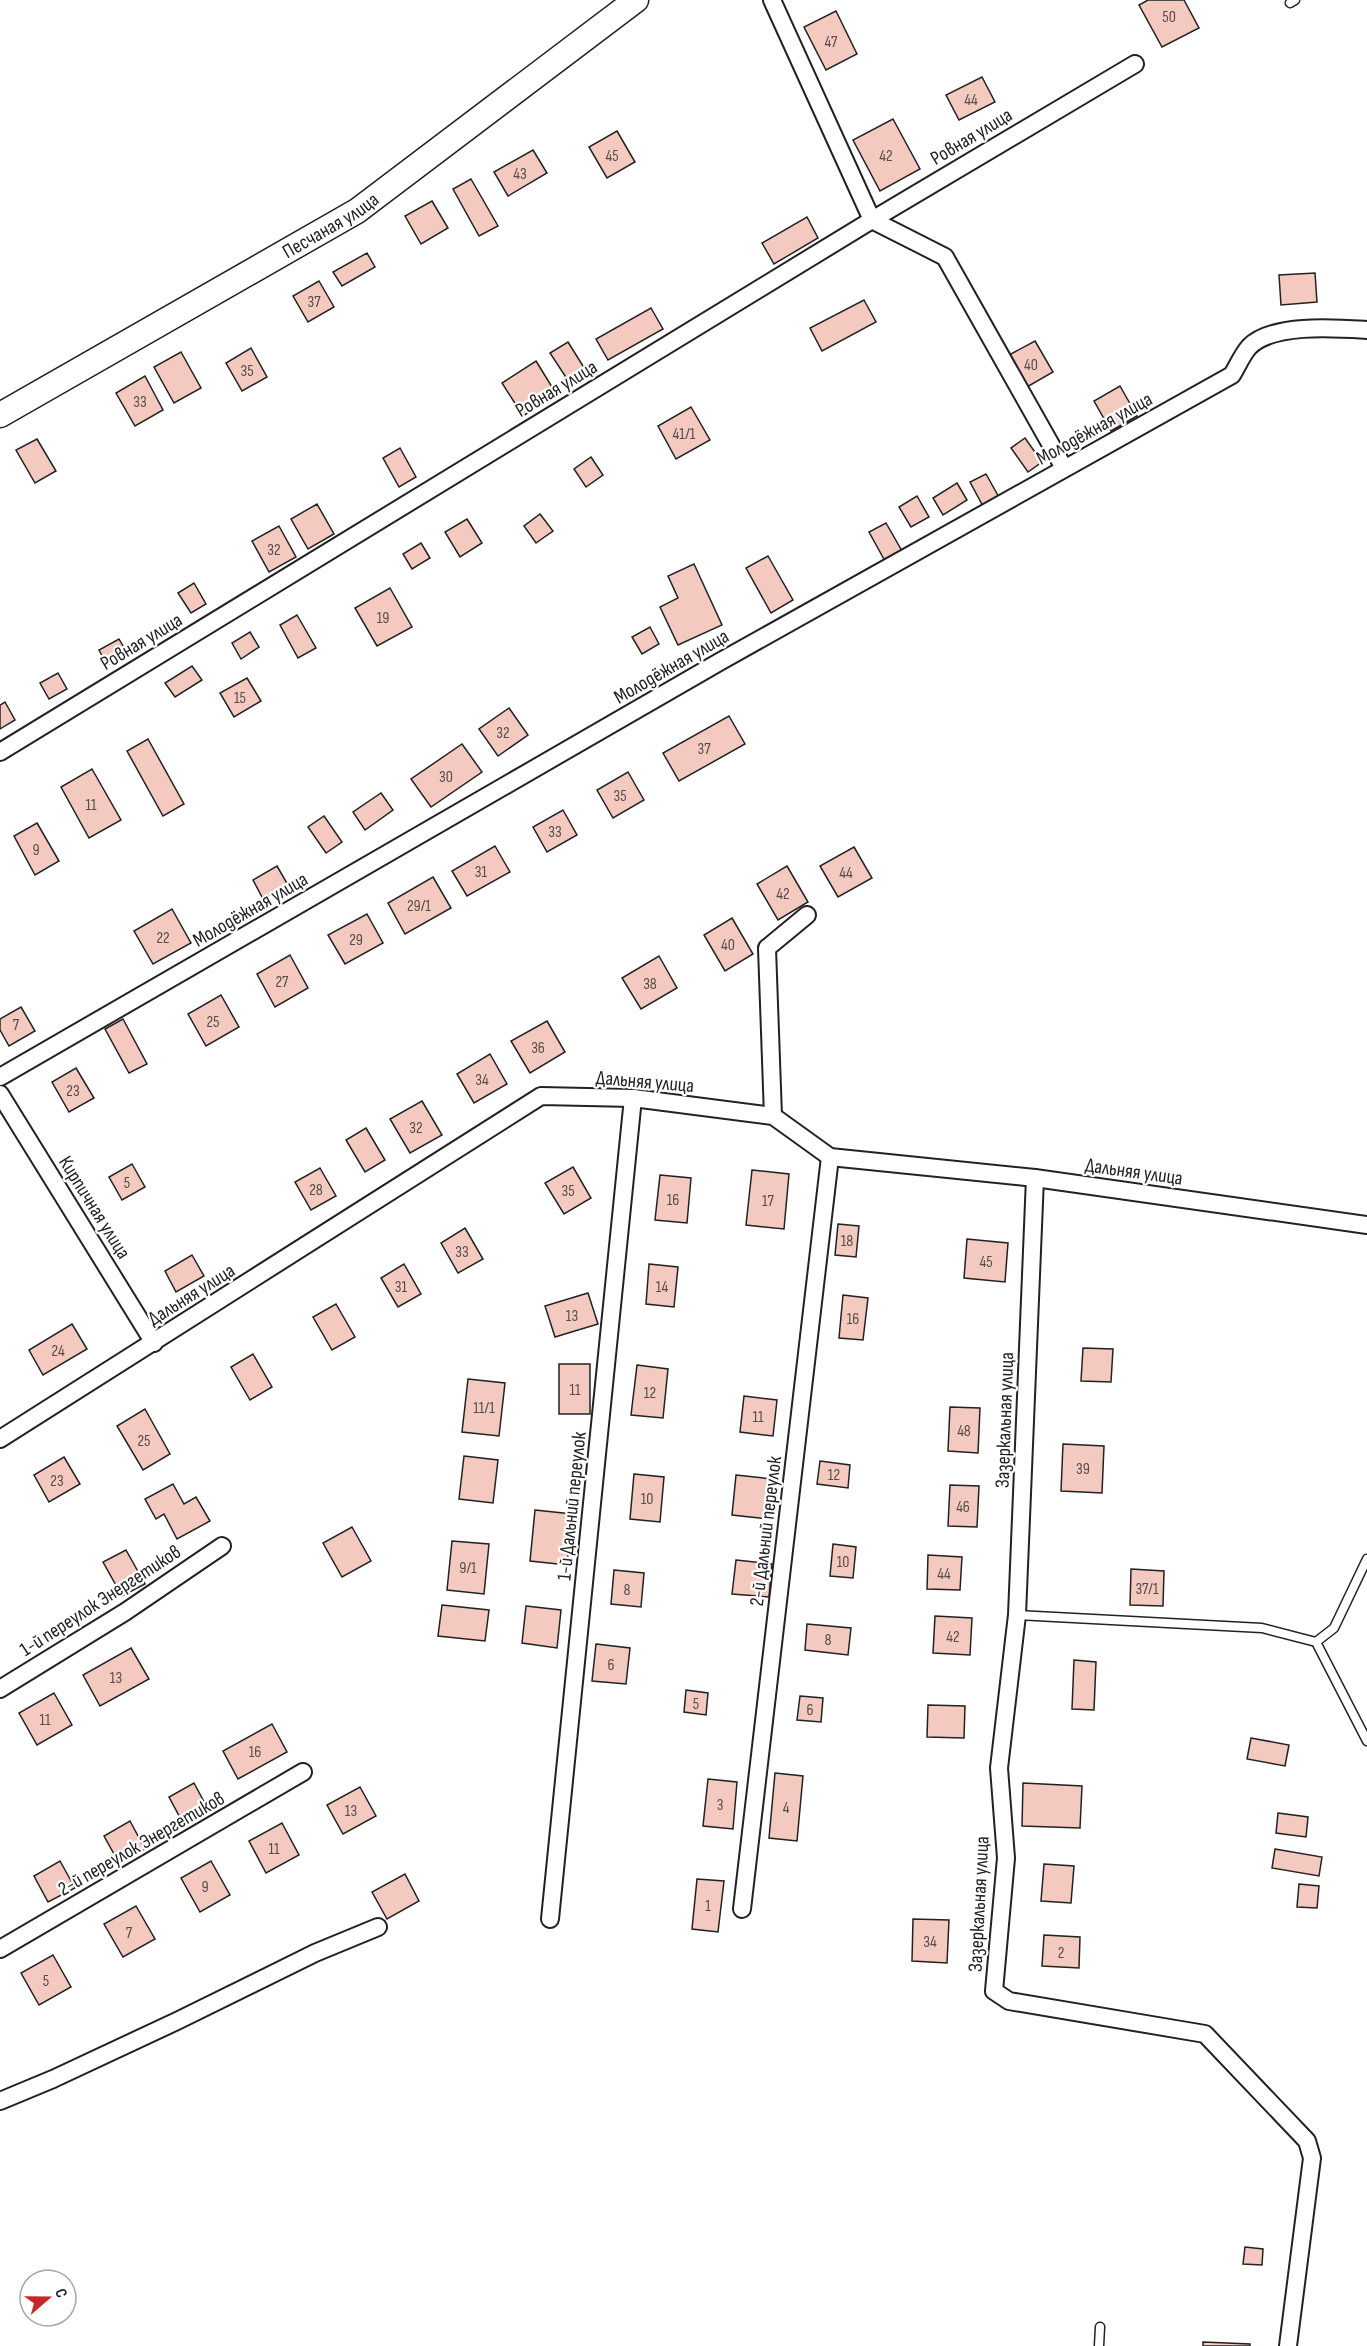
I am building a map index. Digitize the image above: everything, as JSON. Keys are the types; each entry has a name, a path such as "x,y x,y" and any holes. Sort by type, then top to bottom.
{"street":[{"name":"Песчаная улица","path":"0,415 357,211 636,0"},
{"path":"772,0 872,220 945,257 1064,468"},
{"name":"Ровная улица","path":"0,752 872,220 1135,64"},
{"name":"Молодёжная улица","path":"0,1077 711,667 1232,375 1249,348 1261,339 1278,333 1312,328 1367,330"},
{"path":"773,1116 767,948 807,915"},
{"name":"Кирпичная улица","path":"0,1094 154,1343"},
{"name":"Дальняя улица","path":"0,1439 542,1096 633,1098 773,1116 830,1157 1035,1178 1367,1225"},
{"name":"1-й Дальний переулок","path":"550,1919 633,1098"},
{"name":"2-й Дальний переулок","path":"742,1909 830,1157"},
{"name":"Зазеркальная улица","path":"1035,1178 1017,1615 999,1768 1006,1858 994,1991 1010,2001 1205,2034 1307,2141 1312,2158 1288,2346"},
{"name":"1-й переулок Энергетиков","path":"0,1689 125,1612 222,1546"},
{"name":"2-й переулок Энергетиков","path":"0,1949 303,1772"},
{"path":"0,2101 156,2031 315,1953 378,1927"}],"lane":[{"path":"1316,1642 1334,1628 1367,1559"},
{"path":"1017,1615 1262,1628 1316,1642 1367,1742"},
{"path":"1099,2346 1100,2327"}],"building":[{"path":"1148,0 1184,0 1199,28 1162,47 1139,5"},
{"path":"836,11 857,54 826,70 804,27"},
{"path":"982,77 995,102 959,120 946,95"},
{"path":"893,119 920,169 880,191 853,140"},
{"path":"617,131 635,162 607,178 589,147"},
{"path":"533,150 547,173 508,196 494,172"},
{"path":"471,179 498,226 479,236 453,189"},
{"path":"432,201 448,228 421,244 405,216"},
{"path":"807,217 818,238 774,264 762,243"},
{"path":"367,253 375,267 342,286 333,272"},
{"path":"1315,273 1317,302 1281,305 1279,275"},
{"path":"319,281 334,307 308,322 293,296"},
{"path":"864,300 876,322 822,351 810,328"},
{"path":"651,308 663,329 608,360 596,339"},
{"path":"1035,341 1053,372 1027,387 1009,355"},
{"path":"568,342 588,374 571,385 550,353"},
{"path":"251,348 267,377 242,391 226,363"},
{"path":"181,352 201,388 174,403 154,367"},
{"path":"536,361 557,395 523,416 502,383"},
{"path":"145,376 163,410 135,426 116,393"},
{"path":"1120,386 1137,416 1111,431 1094,401"},
{"path":"691,407 710,440 676,459 658,426"},
{"path":"1025,438 1042,462 1028,472 1011,448"},
{"path":"37,439 56,471 35,483 16,450"},
{"path":"400,448 416,477 399,487 383,458"},
{"path":"591,457 603,475 586,487 574,469"},
{"path":"986,474 1000,499 984,508 970,482"},
{"path":"957,483 967,500 943,515 933,498"},
{"path":"917,496 929,517 911,527 899,507"},
{"path":"317,504 334,534 308,549 291,519"},
{"path":"540,514 553,531 536,543 524,526"},
{"path":"467,519 482,543 460,557 445,532"},
{"path":"886,523 902,551 885,561 869,532"},
{"path":"279,526 296,557 269,572 252,541"},
{"path":"421,543 430,558 412,569 403,554"},
{"path":"768,556 793,600 771,613 746,568"},
{"path":"694,564 722,625 678,645 660,607 678,598 668,576"},
{"path":"194,583 206,604 191,613 178,593"},
{"path":"390,588 412,627 377,646 355,608"},
{"path":"297,615 316,648 298,658 280,625"},
{"path":"650,627 659,644 642,654 632,637"},
{"path":"250,632 259,647 241,659 232,643"},
{"path":"119,639 127,653 107,665 99,650"},
{"path":"192,666 202,680 175,697 165,683"},
{"path":"58,673 67,689 49,699 40,683"},
{"path":"247,678 261,701 234,717 220,693"},
{"path":"5,702 15,720 0,729 0,705"},
{"path":"509,708 528,735 498,756 479,729"},
{"path":"729,716 745,744 679,781 663,753"},
{"path":"148,739 184,804 163,816 127,751"},
{"path":"462,744 482,772 431,807 411,779"},
{"path":"92,769 121,820 89,838 61,787"},
{"path":"628,772 644,800 613,818 597,790"},
{"path":"381,793 393,810 365,830 353,812"},
{"path":"563,810 577,835 547,852 533,827"},
{"path":"324,816 342,842 326,853 308,827"},
{"path":"37,823 59,861 35,875 14,836"},
{"path":"495,846 510,872 467,896 452,871"},
{"path":"854,847 872,878 838,897 820,866"},
{"path":"277,866 288,885 263,899 253,880"},
{"path":"787,866 808,902 778,920 757,884"},
{"path":"433,877 451,908 405,934 388,903"},
{"path":"172,909 191,943 153,964 134,931"},
{"path":"367,914 383,943 345,964 328,935"},
{"path":"732,918 753,954 725,971 704,935"},
{"path":"290,955 308,988 275,1007 257,974"},
{"path":"659,956 677,988 641,1009 622,978"},
{"path":"221,995 239,1027 206,1046 188,1014"},
{"path":"21,1007 35,1031 9,1046 0,1030 0,1019"},
{"path":"123,1019 147,1064 129,1073 105,1029"},
{"path":"547,1021 565,1052 530,1073 511,1041"},
{"path":"490,1054 507,1084 474,1103 457,1074"},
{"path":"76,1068 94,1098 69,1112 52,1082"},
{"path":"422,1101 442,1135 410,1153 390,1119"},
{"path":"366,1128 385,1160 365,1172 346,1140"},
{"path":"132,1164 145,1187 122,1200 109,1177"},
{"path":"573,1167 591,1198 564,1214 545,1183"},
{"path":"320,1168 336,1196 311,1210 295,1182"},
{"path":"752,1170 789,1174 784,1229 746,1225"},
{"path":"660,1175 691,1178 687,1223 655,1220"},
{"path":"838,1224 859,1226 856,1257 835,1255"},
{"path":"465,1228 483,1259 458,1273 441,1243"},
{"path":"967,1239 1008,1243 1005,1282 964,1278"},
{"path":"192,1255 204,1276 176,1292 165,1271"},
{"path":"404,1264 421,1294 398,1307 381,1278"},
{"path":"649,1264 678,1267 674,1307 646,1304"},
{"path":"588,1293 598,1324 555,1337 545,1306"},
{"path":"843,1295 868,1298 863,1340 839,1338"},
{"path":"336,1304 355,1337 332,1350 313,1317"},
{"path":"72,1324 87,1349 43,1375 29,1350"},
{"path":"1083,1348 1113,1349 1111,1382 1081,1381"},
{"path":"253,1354 272,1387 250,1400 231,1367"},
{"path":"559,1364 590,1364 590,1414 559,1414"},
{"path":"637,1365 668,1369 663,1418 631,1415"},
{"path":"468,1379 505,1383 499,1436 462,1432"},
{"path":"744,1396 777,1400 773,1436 740,1432"},
{"path":"950,1407 980,1408 978,1453 948,1451"},
{"path":"145,1409 170,1454 143,1470 117,1426"},
{"path":"1063,1444 1104,1446 1102,1493 1061,1491"},
{"path":"464,1456 498,1460 493,1503 459,1499"},
{"path":"64,1457 80,1484 49,1502 34,1475"},
{"path":"820,1461 850,1465 848,1488 817,1484"},
{"path":"634,1474 664,1477 660,1522 630,1519"},
{"path":"736,1475 772,1479 768,1519 732,1515"},
{"path":"173,1484 184,1504 196,1497 210,1521 177,1539 164,1514 156,1519 145,1499"},
{"path":"950,1485 979,1486 977,1527 948,1526"},
{"path":"535,1510 572,1514 567,1565 530,1561"},
{"path":"352,1527 371,1561 342,1577 323,1543"},
{"path":"452,1541 489,1544 484,1594 447,1590"},
{"path":"833,1544 856,1547 853,1578 830,1576"},
{"path":"126,1550 145,1584 122,1596 103,1562"},
{"path":"928,1555 962,1557 960,1590 927,1589"},
{"path":"736,1560 772,1564 769,1597 732,1594"},
{"path":"1131,1569 1164,1571 1163,1606 1130,1605"},
{"path":"614,1570 644,1573 641,1607 611,1604"},
{"path":"442,1605 489,1610 485,1641 438,1636"},
{"path":"526,1606 561,1610 557,1648 522,1643"},
{"path":"935,1616 972,1618 970,1655 933,1653"},
{"path":"807,1624 851,1628 848,1655 805,1650"},
{"path":"596,1644 630,1648 626,1684 592,1681"},
{"path":"131,1648 149,1679 100,1706 83,1675"},
{"path":"1074,1660 1096,1662 1094,1710 1072,1709"},
{"path":"686,1690 708,1693 706,1715 684,1712"},
{"path":"54,1693 72,1725 37,1745 19,1713"},
{"path":"800,1696 823,1698 821,1722 797,1720"},
{"path":"928,1705 965,1706 964,1738 927,1737"},
{"path":"272,1724 287,1752 238,1779 223,1751"},
{"path":"1251,1738 1289,1745 1285,1766 1247,1759"},
{"path":"775,1773 803,1776 797,1841 769,1838"},
{"path":"708,1779 737,1782 733,1829 703,1826"},
{"path":"194,1783 209,1811 184,1825 169,1797"},
{"path":"1023,1783 1082,1786 1080,1828 1022,1826"},
{"path":"360,1787 376,1816 343,1834 327,1805"},
{"path":"1278,1813 1308,1817 1306,1837 1276,1833"},
{"path":"130,1821 145,1849 119,1863 104,1836"},
{"path":"282,1823 299,1855 266,1873 249,1841"},
{"path":"1275,1849 1322,1857 1319,1876 1272,1868"},
{"path":"60,1861 75,1888 48,1902 34,1876"},
{"path":"211,1861 230,1895 200,1912 181,1878"},
{"path":"1044,1864 1074,1866 1071,1903 1041,1901"},
{"path":"405,1874 419,1901 387,1919 372,1892"},
{"path":"697,1879 724,1881 718,1932 692,1929"},
{"path":"1299,1884 1319,1886 1317,1908 1297,1907"},
{"path":"136,1906 155,1939 123,1957 104,1924"},
{"path":"913,1919 949,1920 947,1963 912,1961"},
{"path":"1044,1935 1080,1937 1079,1968 1042,1966"},
{"path":"53,1955 71,1987 39,2005 21,1973"},
{"path":"1245,2247 1263,2249 1262,2265 1243,2264"},
{"path":"1203,2342 1250,2344 1250,2346 1203,2346"}]}
